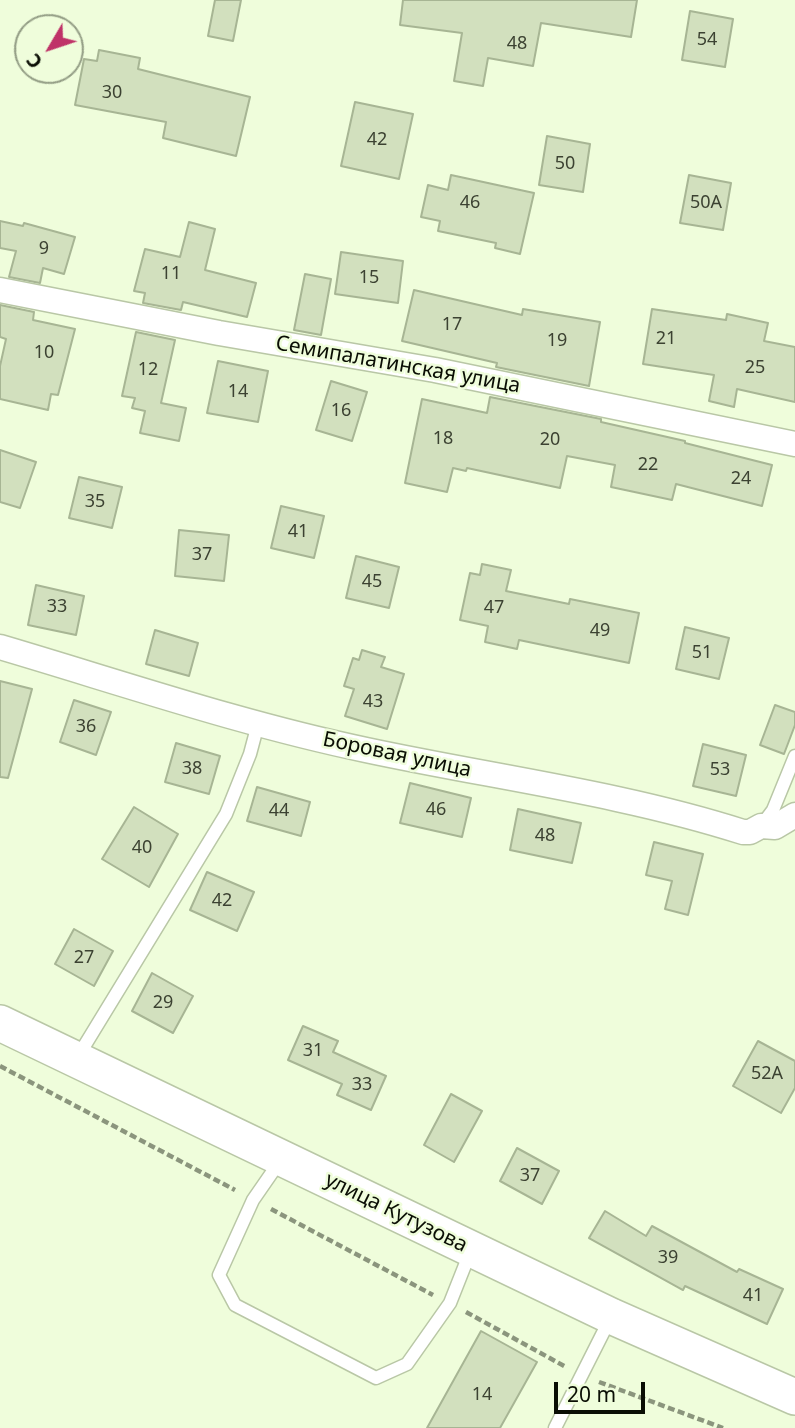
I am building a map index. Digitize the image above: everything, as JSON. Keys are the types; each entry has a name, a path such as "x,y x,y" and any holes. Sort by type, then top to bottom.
{"main road":[{"name":"улица Кутузова","path":"0,1023 611,1316 795,1397"}],"street":[{"name":"Семипалатинская улица","path":"0,290 219,333 435,370 795,444"},
{"name":"Боровая улица","path":"0,647 258,724 364,750 685,814 743,832 750,832 761,826 775,827 795,815"}],"lane":[{"path":"76,1059 226,814 250,754 258,724"},
{"path":"761,826 773,810 795,756"},
{"path":"282,1158 253,1200 219,1275 235,1305 376,1378 407,1364 450,1303 472,1250"},
{"path":"555,1428 611,1316"}],"path":[{"path":"0,1066 450,1303 582,1376 723,1428"}],"building":[{"path":"215,0 241,0 233,41 208,36"},
{"path":"403,0 637,0 631,37 541,23 533,66 488,58 483,86 454,81 462,33 400,25"},
{"path":"690,11 733,19 725,67 682,60"},
{"path":"99,50 140,58 138,69 250,97 236,156 163,138 166,122 75,105 79,84 84,84 84,59 97,61"},
{"path":"355,102 413,114 399,179 341,166"},
{"path":"547,136 590,144 583,192 539,185"},
{"path":"451,175 534,193 520,254 495,248 496,243 438,231 440,221 421,217 428,185 448,190"},
{"path":"689,175 731,183 723,230 680,223"},
{"path":"0,221 23,226 24,223 75,237 64,274 43,268 40,283 9,277 16,251 0,248"},
{"path":"189,222 215,229 205,270 256,283 247,317 183,302 181,310 143,303 145,293 134,291 145,249 180,257"},
{"path":"341,252 403,261 398,303 335,294"},
{"path":"305,274 331,279 321,335 294,330"},
{"path":"414,290 522,315 523,309 600,322 589,386 496,367 497,363 402,341"},
{"path":"0,305 34,312 33,320 75,329 58,395 51,394 48,410 0,399 0,366 6,339 0,337"},
{"path":"652,309 726,320 727,314 768,323 764,341 795,347 795,402 737,389 734,407 709,401 714,375 643,364"},
{"path":"136,332 175,340 161,403 186,408 179,441 140,433 145,411 132,408 135,398 122,396"},
{"path":"218,361 268,371 258,422 207,413"},
{"path":"331,381 367,392 352,441 316,430"},
{"path":"490,397 601,419 601,422 772,465 762,506 676,484 672,500 611,487 615,465 567,456 560,488 467,468 466,471 453,468 447,492 405,483 422,399 487,413"},
{"path":"0,450 36,462 20,508 0,502"},
{"path":"79,477 122,487 112,528 69,518"},
{"path":"281,506 324,516 314,558 271,548"},
{"path":"179,530 229,535 224,581 175,576"},
{"path":"356,556 399,567 389,608 346,598"},
{"path":"482,564 511,570 506,591 569,604 570,599 639,613 629,663 519,640 517,649 485,642 488,626 460,620 470,573 480,575"},
{"path":"36,585 84,596 76,635 28,625"},
{"path":"685,627 729,638 719,679 676,669"},
{"path":"155,630 198,643 189,676 146,664"},
{"path":"362,650 385,657 381,667 404,674 387,729 345,716 354,689 344,686 353,658 359,660"},
{"path":"0,681 32,689 8,778 0,777"},
{"path":"74,700 111,712 96,755 60,742"},
{"path":"775,705 795,712 795,725 784,754 760,745"},
{"path":"176,743 220,756 209,794 165,782"},
{"path":"703,744 746,755 736,796 693,786"},
{"path":"410,783 471,798 462,837 400,823"},
{"path":"257,787 310,802 301,836 247,821"},
{"path":"134,807 178,834 149,887 102,859"},
{"path":"518,809 581,823 572,863 510,850"},
{"path":"654,842 703,854 688,915 665,909 672,881 646,875"},
{"path":"207,872 254,892 237,931 190,910"},
{"path":"74,929 113,951 94,986 55,964"},
{"path":"152,973 193,996 173,1033 132,1011"},
{"path":"303,1026 338,1041 333,1052 386,1076 371,1110 337,1095 342,1084 288,1060"},
{"path":"758,1041 795,1061 795,1088 781,1113 733,1086"},
{"path":"451,1094 482,1111 454,1162 424,1145"},
{"path":"517,1148 559,1171 542,1204 500,1181"},
{"path":"605,1211 646,1236 652,1226 737,1272 739,1269 783,1289 767,1324 685,1286 683,1290 589,1238"},
{"path":"481,1331 537,1362 500,1428 427,1428"}]}
